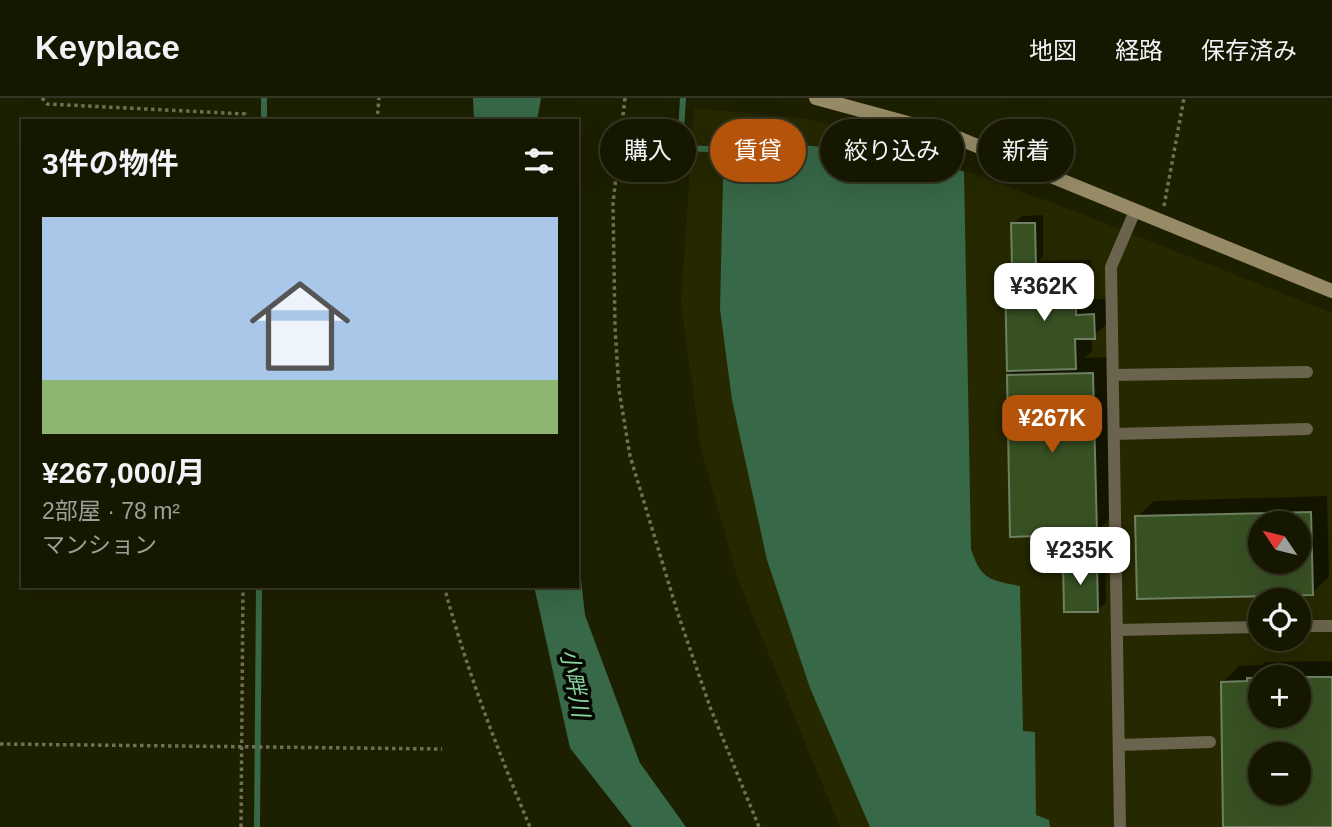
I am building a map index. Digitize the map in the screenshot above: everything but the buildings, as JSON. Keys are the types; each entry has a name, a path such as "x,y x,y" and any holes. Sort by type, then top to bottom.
{"street":[{"path":"816,98 901,119 948,134 1332,291"}],"lane":[{"path":"1120,827 1111,267 1135,211"},
{"path":"1113,375 1307,372"},
{"path":"1114,434 1307,429"},
{"path":"1311,626 1332,625"},
{"path":"1117,630 1248,627"},
{"path":"1119,745 1210,742"}],"path":[{"path":"43,98 47,104 245,114 246,119"},
{"path":"377,119 379,98"},
{"path":"625,98 613,203 613,231 619,390 630,457 674,602 710,707 759,827"},
{"path":"1162,222 1184,98"},
{"path":"241,827 243,588"},
{"path":"445,588 507,772 530,827"},
{"path":"0,744 442,749"}],"shaded area":[{"path":"694,108 809,119 820,122 820,182 964,182 964,170 978,175 978,182 996,182 1074,211 1332,313 1332,827 840,827 738,579 701,449 681,304 689,182 696,182"}],"water":[{"path":"473,98 541,98 537,119 474,119"},
{"path":"806,145 820,147 820,182 964,182 964,172 971,549 979,567 988,577 1020,586 1023,731 1035,732 1036,815 1049,820 1050,827 870,827 810,688 767,560 732,400 720,309 723,182 806,182"},
{"name":"小畔川","path":"579,561 585,615 640,763 686,827 632,827 570,748 534,588 579,588"}],"waterway":[{"path":"264,98 264,119"},
{"path":"683,98 680,148 710,149"},
{"path":"257,827 259,588"}]}
